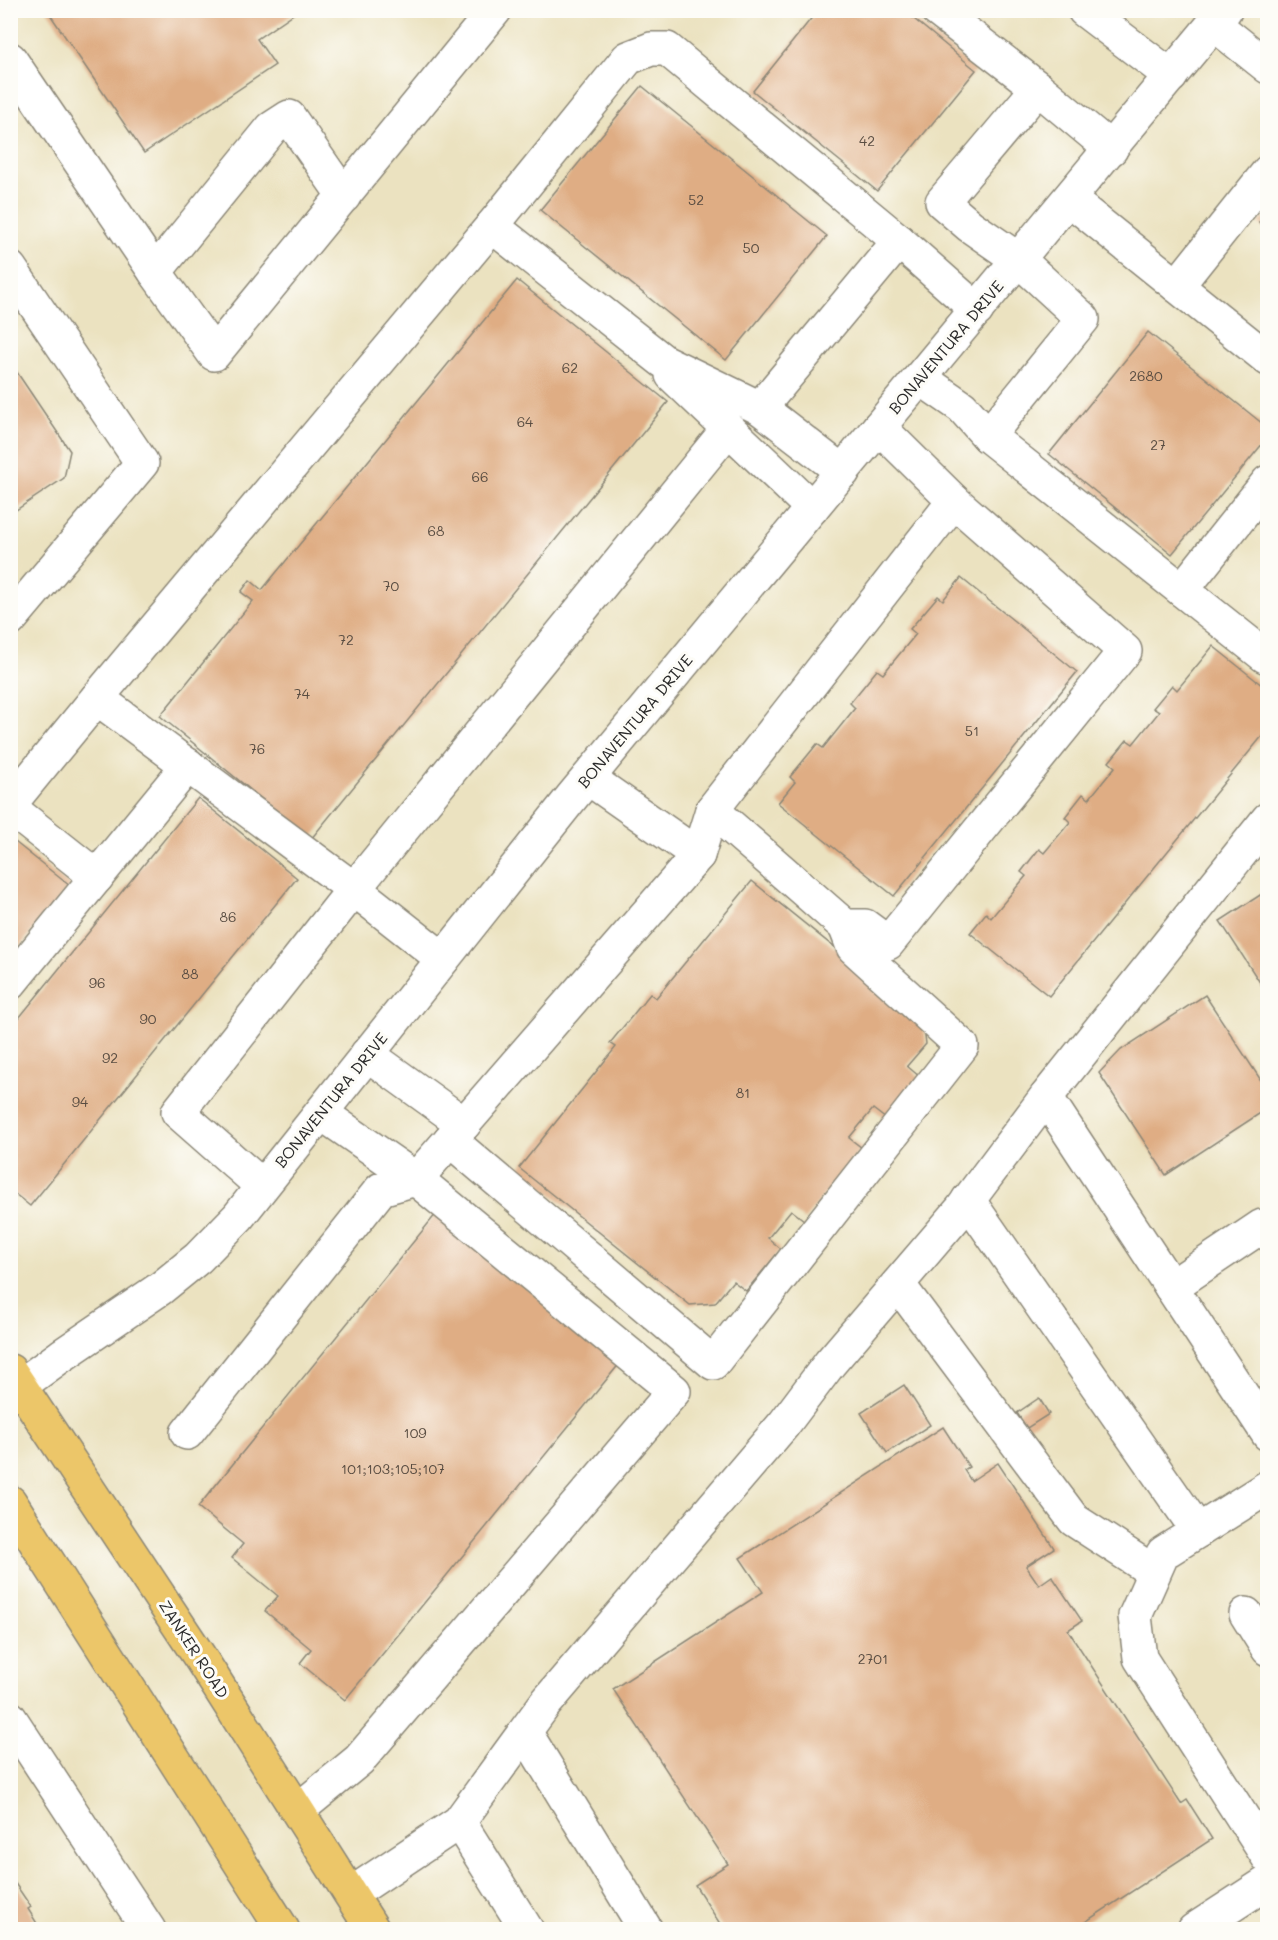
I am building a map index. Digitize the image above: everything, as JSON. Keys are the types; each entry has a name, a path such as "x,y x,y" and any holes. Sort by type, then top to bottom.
{"main road":[{"name":"ZANKER ROAD","path":"14,1384 201,1659 374,1929"},
{"path":"10,1502 283,1929"}],"street":[{"path":"10,59 155,272 214,354 495,10"},
{"path":"937,10 1038,88 1111,149"},
{"path":"1084,10 1171,76"},
{"path":"1220,17 1268,67"},
{"name":"BONAVENTURA DRIVE","path":"14,1384 61,1356 161,1288 198,1258 230,1225 588,778 1220,17"},
{"path":"97,877 10,806 492,226 628,58 651,49 667,49 899,241 977,310"},
{"path":"988,435 1083,319 1018,260 970,226 942,202 1038,88"},
{"path":"155,272 272,128 289,117 344,196"},
{"path":"1178,286 1268,172"},
{"path":"1069,199 1268,359"},
{"path":"492,226 663,361 760,408 843,471"},
{"path":"760,408 899,241"},
{"path":"10,268 141,463 10,620"},
{"path":"663,361 672,376 812,508"},
{"path":"920,378 962,407 988,435 1265,656 1268,653"},
{"path":"845,926 865,926 888,944 1125,651 954,501 879,427"},
{"path":"262,1186 178,1112 354,889 728,429"},
{"path":"1182,590 1268,483"},
{"path":"187,1432 381,1189 416,1179 698,855 712,810 954,501"},
{"path":"98,698 354,889 443,959"},
{"path":"10,983 188,765"},
{"path":"588,778 698,855"},
{"path":"368,1054 713,1363 962,1046 853,947 845,926 712,810"},
{"path":"351,1894 459,1822 545,1704 784,1424 830,1364 968,1200 1046,1097 1268,819"},
{"path":"1046,1097 1268,1434"},
{"path":"298,1810 359,1760 674,1391 416,1179 321,1113"},
{"path":"968,1200 1198,1531"},
{"path":"1171,1287 1262,1226 1268,1234"},
{"path":"898,1284 1074,1520 1154,1572"},
{"path":"1268,1487 1163,1553 1135,1616 1140,1658 1268,1857"},
{"path":"1246,1614 1268,1649"},
{"path":"10,1718 149,1929"},
{"path":"525,1732 646,1929"},
{"path":"459,1822 526,1929"},
{"path":"1194,1929 1268,1882"}],"building":[{"path":"47,10 299,10 257,39 275,65 144,153"},
{"path":"818,10 903,10 976,70 877,191 753,91"},
{"path":"642,86 827,236 726,360 540,210"},
{"path":"1268,216 1268,235 1259,222"},
{"path":"517,280 668,402 311,839 160,716 253,601 241,592 250,580 262,590"},
{"path":"1148,332 1268,428 1268,437 1172,554 1049,454"},
{"path":"10,362 70,451 64,478 10,514"},
{"path":"961,578 1077,672 894,896 778,803 795,782 790,777 817,744 823,748 855,708 850,703 877,670 883,674 916,634 910,629 938,596 943,600"},
{"path":"1213,646 1268,690 1268,729 1049,996 970,933 986,913 991,918 1026,876 1021,872 1039,849 1044,853 1070,822 1065,817 1083,794 1089,799 1115,767 1109,762 1127,740 1133,744 1159,712 1153,708 1172,685 1177,690"},
{"path":"198,798 297,878 30,1206 10,1190 10,1029"},
{"path":"10,838 70,886 10,958"},
{"path":"752,881 923,1019 926,1044 907,1066 920,1077 886,1119 873,1109 849,1138 862,1148 804,1220 791,1210 768,1238 781,1249 746,1291 733,1281 715,1303 690,1305 519,1168 616,1047 610,1043 650,994 656,998"},
{"path":"1268,890 1268,995 1220,921"},
{"path":"1205,995 1268,1091 1268,1108 1166,1175 1099,1073 1121,1050"},
{"path":"436,1214 620,1363 345,1700 300,1663 311,1649 265,1611 278,1596 232,1558 243,1544 198,1507"},
{"path":"904,1385 930,1425 887,1453 861,1413"},
{"path":"1039,1398 1049,1414 1027,1428 1017,1413"},
{"path":"943,1427 969,1467 964,1470 971,1481 998,1463 1054,1548 1026,1566 1039,1585 1052,1576 1082,1621 1068,1630 1181,1804 1187,1800 1212,1839 1073,1930 724,1930 695,1885 728,1864 613,1689 763,1592 740,1558"},
{"path":"10,1876 31,1907 28,1909 41,1930 10,1930"}]}
